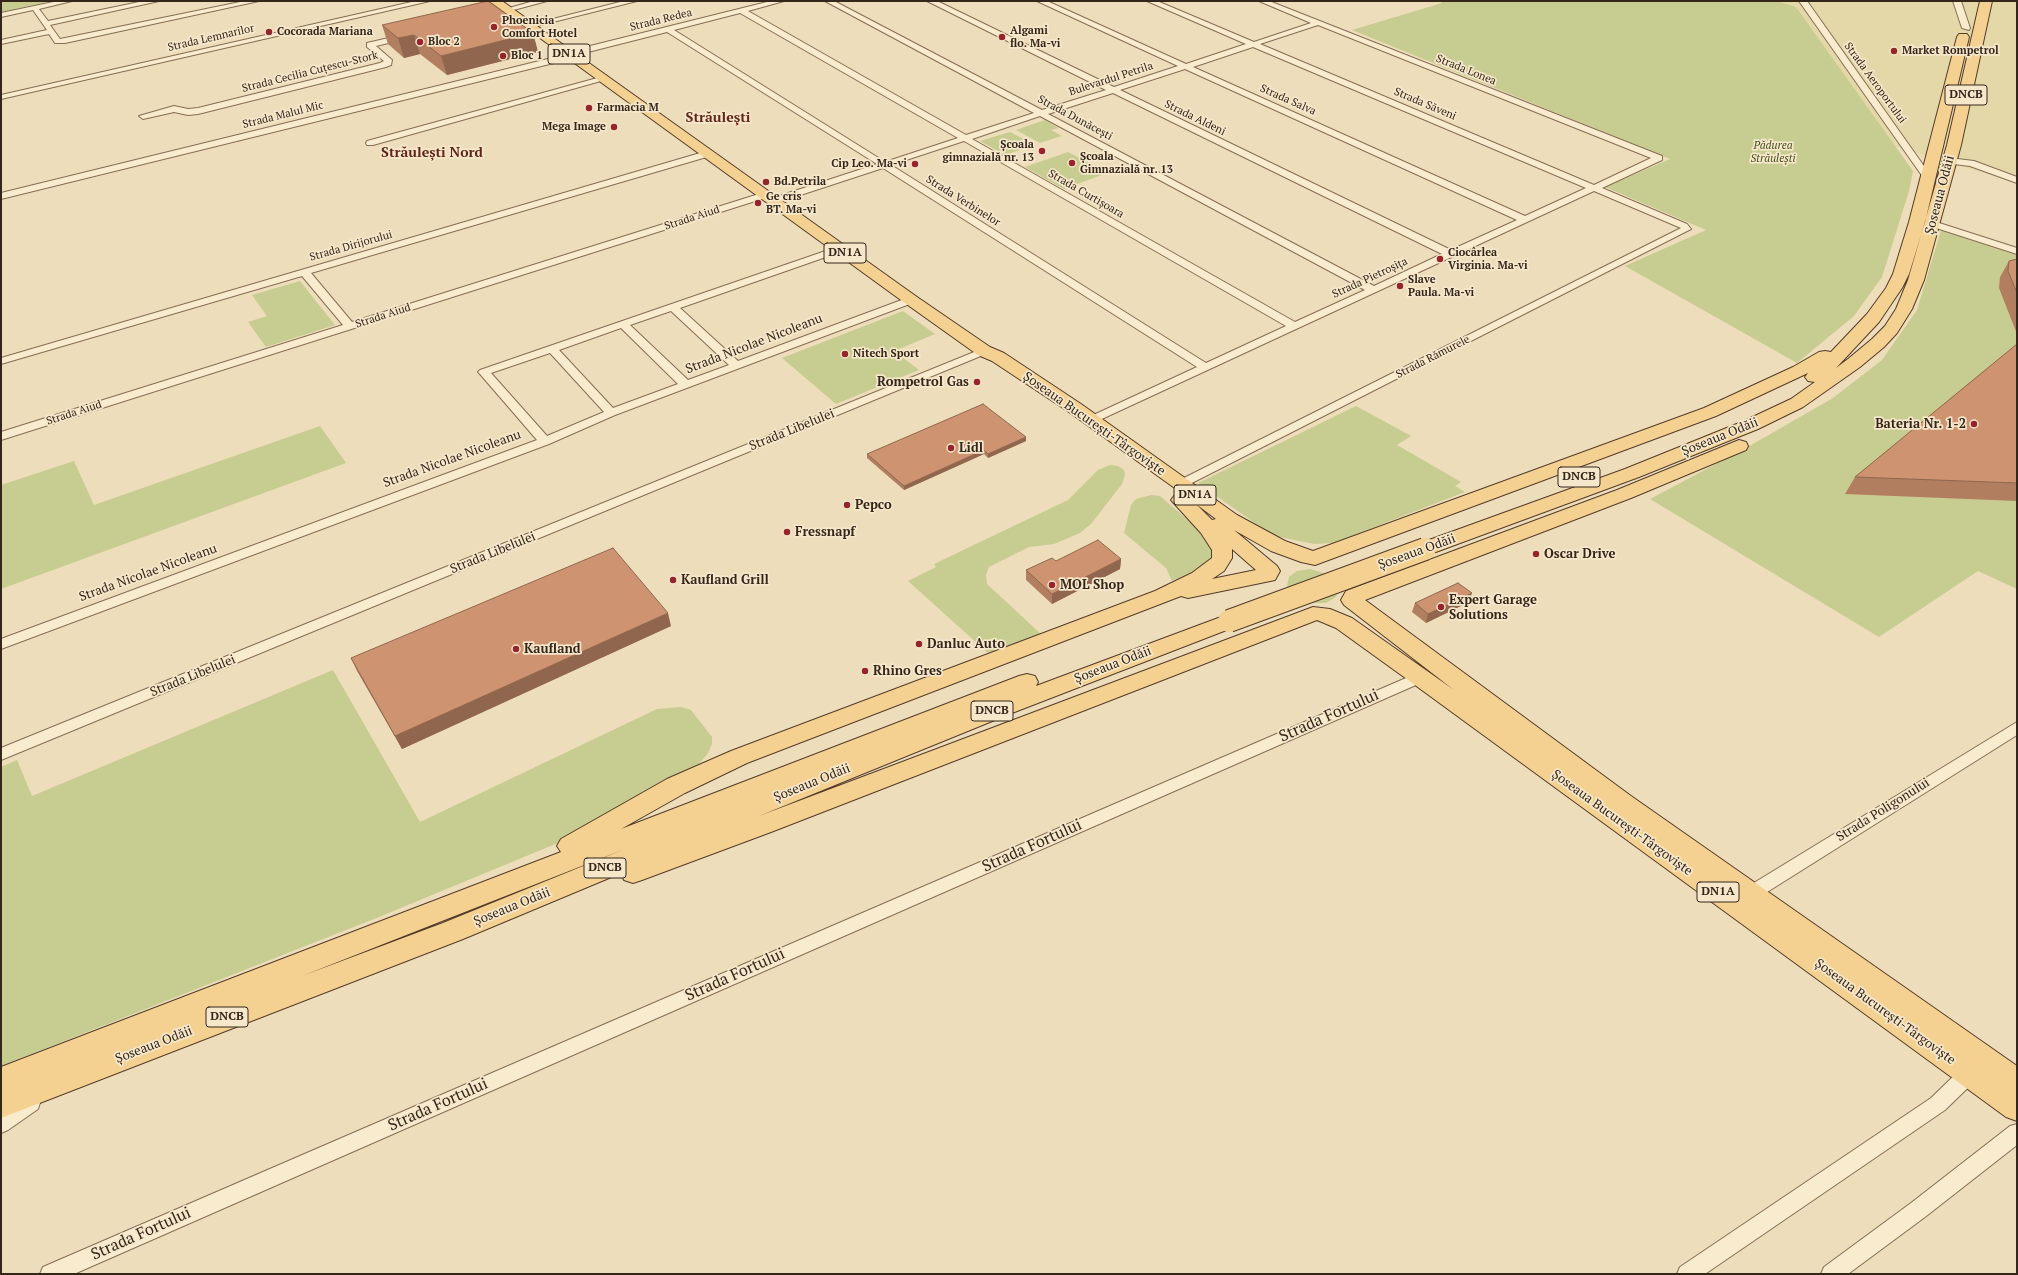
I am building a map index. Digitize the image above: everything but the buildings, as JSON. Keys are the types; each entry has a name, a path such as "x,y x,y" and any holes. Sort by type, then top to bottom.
{"main road":[{"name":"Șoseaua București-Târgoviște","path":"495,1 506,11 604,79 984,351 998,357 1091,420 1180,492 1240,544 1269,573"},
{"name":"Șoseaua Odăii","path":"1419,544 1632,473 1751,425 1797,404 1854,363 1891,329 1904,309 1916,280 1933,224 1986,2"},
{"name":"Șoseaua Odăii","path":"1,1081 448,920 757,806 1224,616 1419,544 1752,411 1790,392 1824,370 1873,318 1894,288 1901,274 1917,222 1971,8"},
{"path":"1312,557 1710,412 1799,371 1850,342"},
{"name":"Șoseaua București-Târgoviște","path":"984,351 989,360 1010,376 1180,492 1278,546 1312,557"},
{"path":"1353,598 1392,581 1624,494 1757,439 1829,398 1854,363"},
{"path":"448,920 676,786 740,757 1163,596 1209,573 1222,558 1222,550 1215,537 1180,492"},
{"name":"DN1A","path":"1312,557 1338,566 1346,572 1352,580 1355,588 1353,598 1344,608 1317,614 1290,609 1278,600 1269,590 1269,573 1276,564 1285,560 1312,557"},
{"path":"1163,596 1269,573"},
{"path":"1392,581 1378,601 1380,610 1417,667"},
{"name":"Șoseaua București-Târgoviște","path":"1353,598 1362,610 1417,667 2017,1107"},
{"name":"Șoseaua București-Târgoviște","path":"1317,614 1344,623 1417,667 1566,762 2017,1084"},
{"path":"448,920 625,874 762,825 1220,649 1317,614"},
{"path":"1220,649 1249,644 1292,629 1328,627 1350,634 1417,667"},
{"name":"Șoseaua Odăii","path":"1,1104 81,1073 448,920"}],"street":[{"path":"1,15 68,1"},
{"path":"47,23 155,1"},
{"path":"35,8 47,23 58,41 71,41 255,1"},
{"name":"Strada Lemnarilor","path":"1,97 426,1"},
{"path":"506,11 543,1"},
{"path":"529,26 633,1"},
{"name":"Strada Redea","path":"570,55 780,1"},
{"name":"Strada Dunăcești","path":"829,1 1374,290"},
{"name":"Strada Aldeni","path":"931,1 1450,254"},
{"name":"Strada Salva","path":"1041,1 1526,220"},
{"name":"Strada Săveni","path":"1151,1 1684,226 1686,227 1685,230"},
{"name":"Strada Lonea","path":"1263,1 1660,158"},
{"name":"Strada Aeroportului","path":"1803,1 1928,178"},
{"path":"1957,1 1966,28"},
{"name":"Strada Curtișoara","path":"742,11 1294,326"},
{"name":"Bulevardul Petrila","path":"769,198 884,165 1318,23"},
{"name":"Strada Verbinelor","path":"668,29 1206,367"},
{"path":"1,42 52,31"},
{"name":"Strada Cecilia Cuțescu-Stork","path":"143,116 174,109 188,112 198,111 383,65 388,63 388,60 370,45 413,34"},
{"name":"Strada Malul Mic","path":"1,196 570,55"},
{"path":"370,143 604,79"},
{"name":"Strada Dirijorului","path":"1,361 707,154"},
{"name":"Strada Pietroșița","path":"1091,420 1660,158"},
{"path":"1949,161 1971,163 2017,180"},
{"name":"Strada Aiud","path":"1,436 350,326 769,198"},
{"path":"1933,224 2017,251"},
{"name":"Strada Rămurele","path":"1180,492 1685,230"},
{"path":"727,282 837,247"},
{"path":"545,441 484,372 673,307 837,247"},
{"path":"304,272 350,326"},
{"name":"Strada Nicolae Nicoleanu","path":"1,644 545,441 612,413 912,300"},
{"path":"673,307 738,366"},
{"path":"623,324 686,385"},
{"path":"552,349 612,413"},
{"name":"Strada Libelulei","path":"1,754 984,351"},
{"name":"Strada Fortului","path":"50,1274 1417,667"},
{"name":"Strada Poligonului","path":"1750,894 2017,728"},
{"path":"1,1124 16,1112 81,1073"},
{"path":"1687,1274 1938,1104 1970,1073"},
{"path":"1831,1274 1918,1210 2017,1133"}],"shaded area":[{"path":"1777,1 2017,1 2017,183 1894,146 1796,7"}],"green space":[{"path":"1,1 52,1 1,12"},
{"name":"Pădurea Străulești","path":"1441,1 1777,1 1796,7 1913,171 1909,191 1882,277 1854,316 1797,363 1625,266 1706,230 1605,187 1670,159 1352,30 1442,3"},
{"path":"1045,120 1058,128 1051,130 1062,136 1040,143 1016,130"},
{"path":"1010,132 1035,145 1005,155 980,141"},
{"path":"1068,152 1107,173 1064,189 1025,167"},
{"path":"1941,230 2017,255 2017,589 1978,571 1879,637 1650,499 1746,448 1833,398 1882,360 1917,310"},
{"path":"300,281 335,325 266,347 248,322 267,316 252,295"},
{"name":"Nitech Sport","path":"903,311 935,334 894,351 919,370 836,404 782,358"},
{"path":"1356,406 1411,436 1397,445 1461,482 1455,486 1465,492 1333,543 1314,544 1280,537 1266,531 1198,483"},
{"path":"320,426 346,463 1,589 1,485 74,461 94,505"},
{"path":"1110,465 1118,466 1124,470 1125,474 1122,484 1091,524 1080,533 1054,544 1029,547 989,567 986,575 987,584 1041,634 988,653 908,581 936,567 934,564 1068,500 1098,470"},
{"path":"1151,495 1160,496 1205,535 1211,546 1212,556 1206,565 1172,581 1166,568 1124,533 1131,505 1136,499"},
{"path":"1310,569 1330,575 1339,589 1336,597 1326,603 1312,603 1305,602 1289,591 1287,586 1289,577 1297,571"},
{"path":"333,670 420,822 657,709 681,707 691,710 712,737 712,744 708,753 699,764 688,772 565,840 379,917 1,1066 1,767 17,760 32,796"}],"place":[{"name":"Phoenicia Comfort Hotel","path":"494,27"},
{"name":"Cocorada Mariana","path":"269,32"},
{"name":"Algami flo. Ma-vi","path":"1002,37"},
{"name":"Bloc 2","path":"420,42"},
{"name":"Market Rompetrol","path":"1894,51"},
{"name":"Bloc 1","path":"503,56"},
{"name":"Farmacia M","path":"589,108"},
{"name":"Mega Image","path":"614,127"},
{"name":"Școala gimnazială nr. 13","path":"1042,151"},
{"name":"Școala Gimnazială nr. 13","path":"1072,163"},
{"name":"Cip Leo. Ma-vi","path":"915,164"},
{"name":"Bd.Petrila","path":"766,182"},
{"name":"Ge cris BT. Ma-vi","path":"758,203"},
{"name":"Ciocârlea Virginia. Ma-vi","path":"1440,259"},
{"name":"Slave Paula. Ma-vi","path":"1400,286"},
{"name":"Nitech Sport","path":"845,354"},
{"name":"Rompetrol Gas","path":"977,382"},
{"name":"Bateria Nr. 1-2","path":"1974,424"},
{"name":"Lidl","path":"951,448"},
{"name":"Pepco","path":"847,505"},
{"name":"Fressnapf","path":"787,532"},
{"name":"Oscar Drive","path":"1536,554"},
{"name":"Kaufland Grill","path":"673,580"},
{"name":"MOL Shop","path":"1052,585"},
{"name":"Expert Garage Solutions","path":"1441,607"},
{"name":"Danluc Auto","path":"919,644"},
{"name":"Kaufland","path":"516,649"},
{"name":"Rhino Gres","path":"865,671"}],"district":[{"name":"Străuleşti","path":"718,118"},
{"name":"Străulești Nord","path":"432,153"}]}
